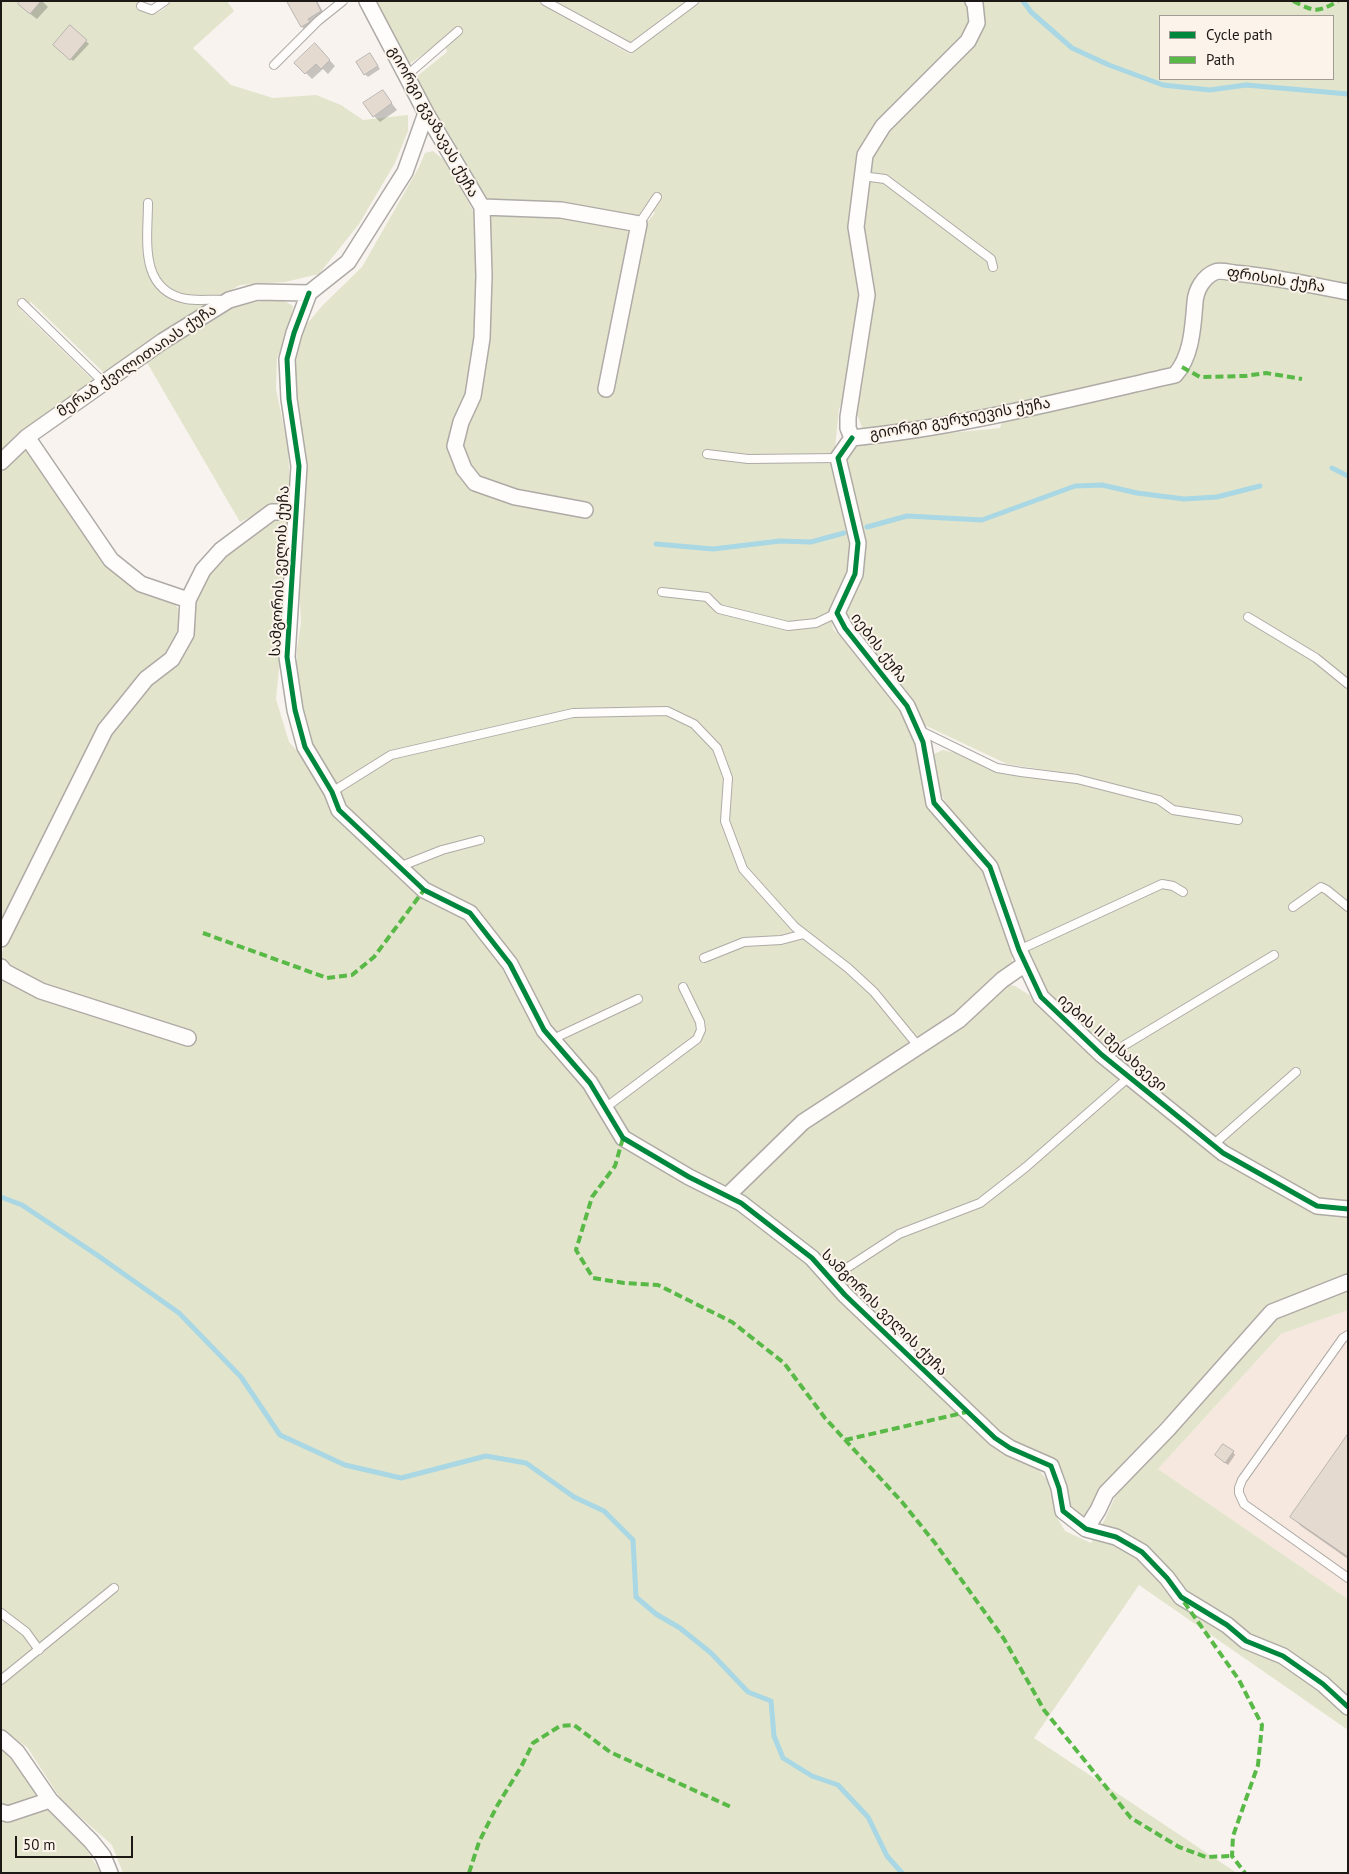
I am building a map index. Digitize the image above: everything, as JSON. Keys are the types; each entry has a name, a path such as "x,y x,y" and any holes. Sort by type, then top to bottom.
{"street":[{"name":"გიორგი გვაზავას ქუჩა","path":"367,1 426,113 482,207 484,276 482,338 473,396 461,422 455,446 464,469 476,483 515,498 585,510"},
{"name":"გიორგი გურჯიევის ქუჩა","path":"973,1 977,23 968,41 882,126 865,155 856,226 867,295 848,417 848,428 852,438 904,433 1006,414 1175,375 1182,367 1187,354 1196,293 1206,278"},
{"path":"310,293 348,262 405,172 426,113"},
{"path":"482,207 561,210 639,224 606,389"},
{"name":"ფრისის ქუჩა","path":"1206,278 1217,271 1348,292"},
{"name":"მერაბ ქვილითაიას ქუჩა","path":"1,462 27,437 163,341 229,300 257,292 310,293"},
{"name":"სამგორის ველის ქუჩა","path":"310,293 294,333 288,359 289,399 299,466 286,657 295,710 305,747 332,792 339,810 424,890 470,913 510,964 544,1030 590,1083 623,1138 689,1177 742,1203 812,1258 830,1278 995,1438 1010,1448 1051,1466 1059,1488 1063,1511 1086,1529 1116,1537 1142,1552 1167,1578 1181,1597 1227,1625 1246,1641 1283,1656 1322,1684 1348,1707"},
{"path":"27,437 112,560 141,584 188,600"},
{"path":"838,458 852,438"},
{"name":"იების ქუჩა","path":"838,458 858,543 855,574 837,613 845,628 907,706 918,729"},
{"name":"სამგორის ველის ქუჩა","path":"1,938 105,730 146,679 172,659 186,634 188,600 203,570 221,550 272,512 296,512"},
{"name":"იების II შესახვევი","path":"918,729 923,742 934,803 990,866 1022,957 1041,997 1105,1057 1223,1153 1317,1206 1348,1209"},
{"path":"727,1196 803,1122 959,1020 1013,971 1022,957"},
{"path":"1,967 4,972 41,991 188,1038"},
{"path":"1086,1529 1106,1493 1168,1430 1272,1312 1348,1282"},
{"path":"1,1738 17,1752 50,1800 91,1841 103,1856 110,1873"},
{"path":"1,1812 8,1814 50,1800"}],"lane":[{"path":"141,6 152,10 165,1"},
{"path":"274,65 318,20 343,1"},
{"path":"545,1 631,48 694,1"},
{"path":"406,76 458,31"},
{"path":"862,176 885,178 991,259 993,267"},
{"path":"639,224 657,197"},
{"path":"148,203 148,261 154,280 169,292 185,298 229,300"},
{"path":"22,303 104,383"},
{"path":"707,454 748,459 838,458"},
{"path":"662,592 707,597 719,609 788,626 816,623 837,613"},
{"path":"1248,617 1316,658 1348,684"},
{"path":"332,792 391,755 573,713 667,711 694,724 717,748 728,778 725,821 743,869 794,927 848,968 874,992 919,1047"},
{"path":"918,729 998,768 1077,779 1159,800 1173,810 1238,820"},
{"path":"399,867 442,850 480,840"},
{"path":"1022,957 1162,884 1173,886 1183,892"},
{"path":"1293,907 1321,887 1348,907"},
{"path":"704,958 744,942 781,940 804,934"},
{"path":"1105,1057 1274,955"},
{"path":"605,1108 665,1061 697,1039 701,1030 700,1022 683,987"},
{"path":"552,1039 638,999"},
{"path":"1214,1145 1296,1072"},
{"path":"830,1278 899,1234 980,1203 1026,1167 1129,1077"},
{"path":"1348,1335 1343,1338 1242,1480 1239,1488 1244,1504 1348,1578"},
{"path":"1,1680 114,1588"},
{"path":"1,1613 26,1632 39,1650"}],"shaded area":[{"path":"1348,1310 1348,1599 1158,1469 1281,1334"}],"green space":[{"path":"1,1 138,1 136,7 147,12 156,13 172,1 227,1 234,11 193,48 231,85 273,98 316,95 341,105 363,120 408,115 408,131 395,163 359,224 319,274 285,282 240,285 177,322 106,375 31,302 21,310 94,381 1,453"},
{"path":"372,1 687,1 629,44 575,13 572,22 630,54 699,1 965,1 968,6 970,16 962,41 861,149 862,297 848,387 839,409 834,458 852,546 848,576 830,608 833,629 862,659 895,701 913,732 929,803 983,866 1013,950 1012,964 970,1002 725,1187 630,1136 551,1028 514,960 427,884 346,809 332,777 311,744 296,671 301,622 298,565 298,420 293,370 294,349 300,332 323,305 362,267 419,167 425,153 433,151 446,162 477,218 479,300 471,377 449,435 452,455 461,444 481,385 491,311 489,225 491,216 499,211 550,214 624,226 631,236 643,227 655,213 645,206 636,220 483,200 416,77 447,52 444,40 405,67"},
{"path":"980,1 1348,1 1348,287 1207,268 1178,369 914,425 863,430 857,414 857,403 872,289 860,225 865,178 886,176 867,173 875,148 888,125 975,40"},
{"path":"1234,277 1348,296 1348,1205 1319,1202 1226,1149 1107,1054 1044,994 993,864 980,841 952,813 936,786 930,763 934,754 943,750 956,753 998,772 1076,782 1154,803 1156,795 1076,775 1007,764 920,723 844,615 862,557 846,460 857,442 1000,428 1003,418 1174,382 1201,298 1207,288 1214,283"},
{"path":"278,297 293,306 290,326 277,358 276,389 288,447 290,490 287,500 240,522 146,361 226,309"},
{"path":"26,445 109,565 174,602 182,620 181,628 174,644 142,676 1,930 1,470"},
{"path":"289,520 283,628 276,699 289,742 313,768 332,811 430,903 469,921 489,946 535,1025 574,1071 617,1140 688,1186 737,1206 773,1234 805,1262 910,1368 979,1430 1001,1453 1036,1467 1052,1485 1054,1512 1065,1531 1091,1543 1115,1497 1276,1316 1348,1289 1348,1310 1281,1334 1158,1469 1348,1599 1348,1730 1139,1585 1034,1738 1237,1873 123,1873 112,1845 62,1801 27,1747 1,1729 1,976 6,965 1,956 6,940 54,850 75,800 120,719 187,641 197,599 206,577 227,551 274,521"},
{"path":"1004,984 1015,986 1036,999 1203,1145 1348,1214 1348,1277 1271,1305 1102,1489 1086,1520 1068,1507 1055,1463 1004,1436 909,1351 857,1294 748,1198 734,1194 809,1124"},
{"path":"1,1747 6,1750 41,1796 85,1847 101,1873 1,1873"}],"building":[{"path":"20,1 41,1 30,14 18,4"},
{"path":"316,1 321,11 308,19 310,22 301,27 287,2"},
{"path":"70,25 87,40 70,60 53,45"},
{"path":"315,43 330,60 321,69 316,64 305,74 294,63"},
{"path":"370,53 378,66 364,75 356,62"},
{"path":"383,90 392,103 373,117 363,103"},
{"path":"1348,1434 1348,1557 1290,1517"},
{"path":"1223,1444 1234,1451 1225,1463 1215,1455"}],"waterway":[{"path":"1023,1 1031,12 1072,48 1109,65 1163,85 1210,90 1246,85 1348,94"},
{"path":"1332,468 1348,476"},
{"path":"867,527 907,516 982,520 1075,486 1102,485 1137,493 1184,499 1217,497 1260,486"},
{"path":"656,544 713,549 780,541 811,542 844,533"},
{"path":"1,1197 22,1205 179,1313 241,1377 280,1435 345,1465 401,1478 486,1456 526,1463 574,1497 604,1511 633,1540 636,1597 656,1614 680,1628 711,1653 748,1692 771,1701 774,1736 783,1758 812,1776 838,1785 868,1817 887,1856 902,1873"}],"marked path":[{"path":"1293,1 1316,10 1325,8 1338,1"},
{"path":"1182,367 1200,377 1245,376 1266,373 1302,379"},
{"path":"203,933 327,978 352,975 374,957 424,890"},
{"path":"623,1138 615,1166 592,1197 576,1250 593,1278 624,1283 658,1285 732,1322 784,1363 825,1418 902,1502 935,1543 1004,1639 1044,1710 1131,1818 1179,1847 1206,1857 1232,1856"},
{"path":"845,1440 967,1412"},
{"path":"1184,1602 1239,1680 1262,1725 1258,1765 1233,1836 1232,1856 1245,1873"},
{"path":"469,1873 479,1842 533,1743 560,1726 574,1725 610,1752 731,1807"}],"cycle path":[{"path":"309,293 294,333 287,359 289,399 299,466 287,657 295,710 305,747 332,792 339,810 424,890 470,913 510,964 544,1030 590,1083 623,1138 689,1177 741,1203 812,1258 845,1295 995,1438 1010,1448 1051,1466 1059,1488 1063,1511 1086,1529 1116,1537 1142,1552 1167,1578 1181,1597 1227,1625 1246,1641 1283,1656 1323,1684 1348,1707"},
{"path":"852,438 838,458 858,543 855,574 837,613 845,628 907,706 923,742 934,803 990,867 1019,950 1041,997 1102,1055 1223,1153 1317,1206 1348,1209"}]}
